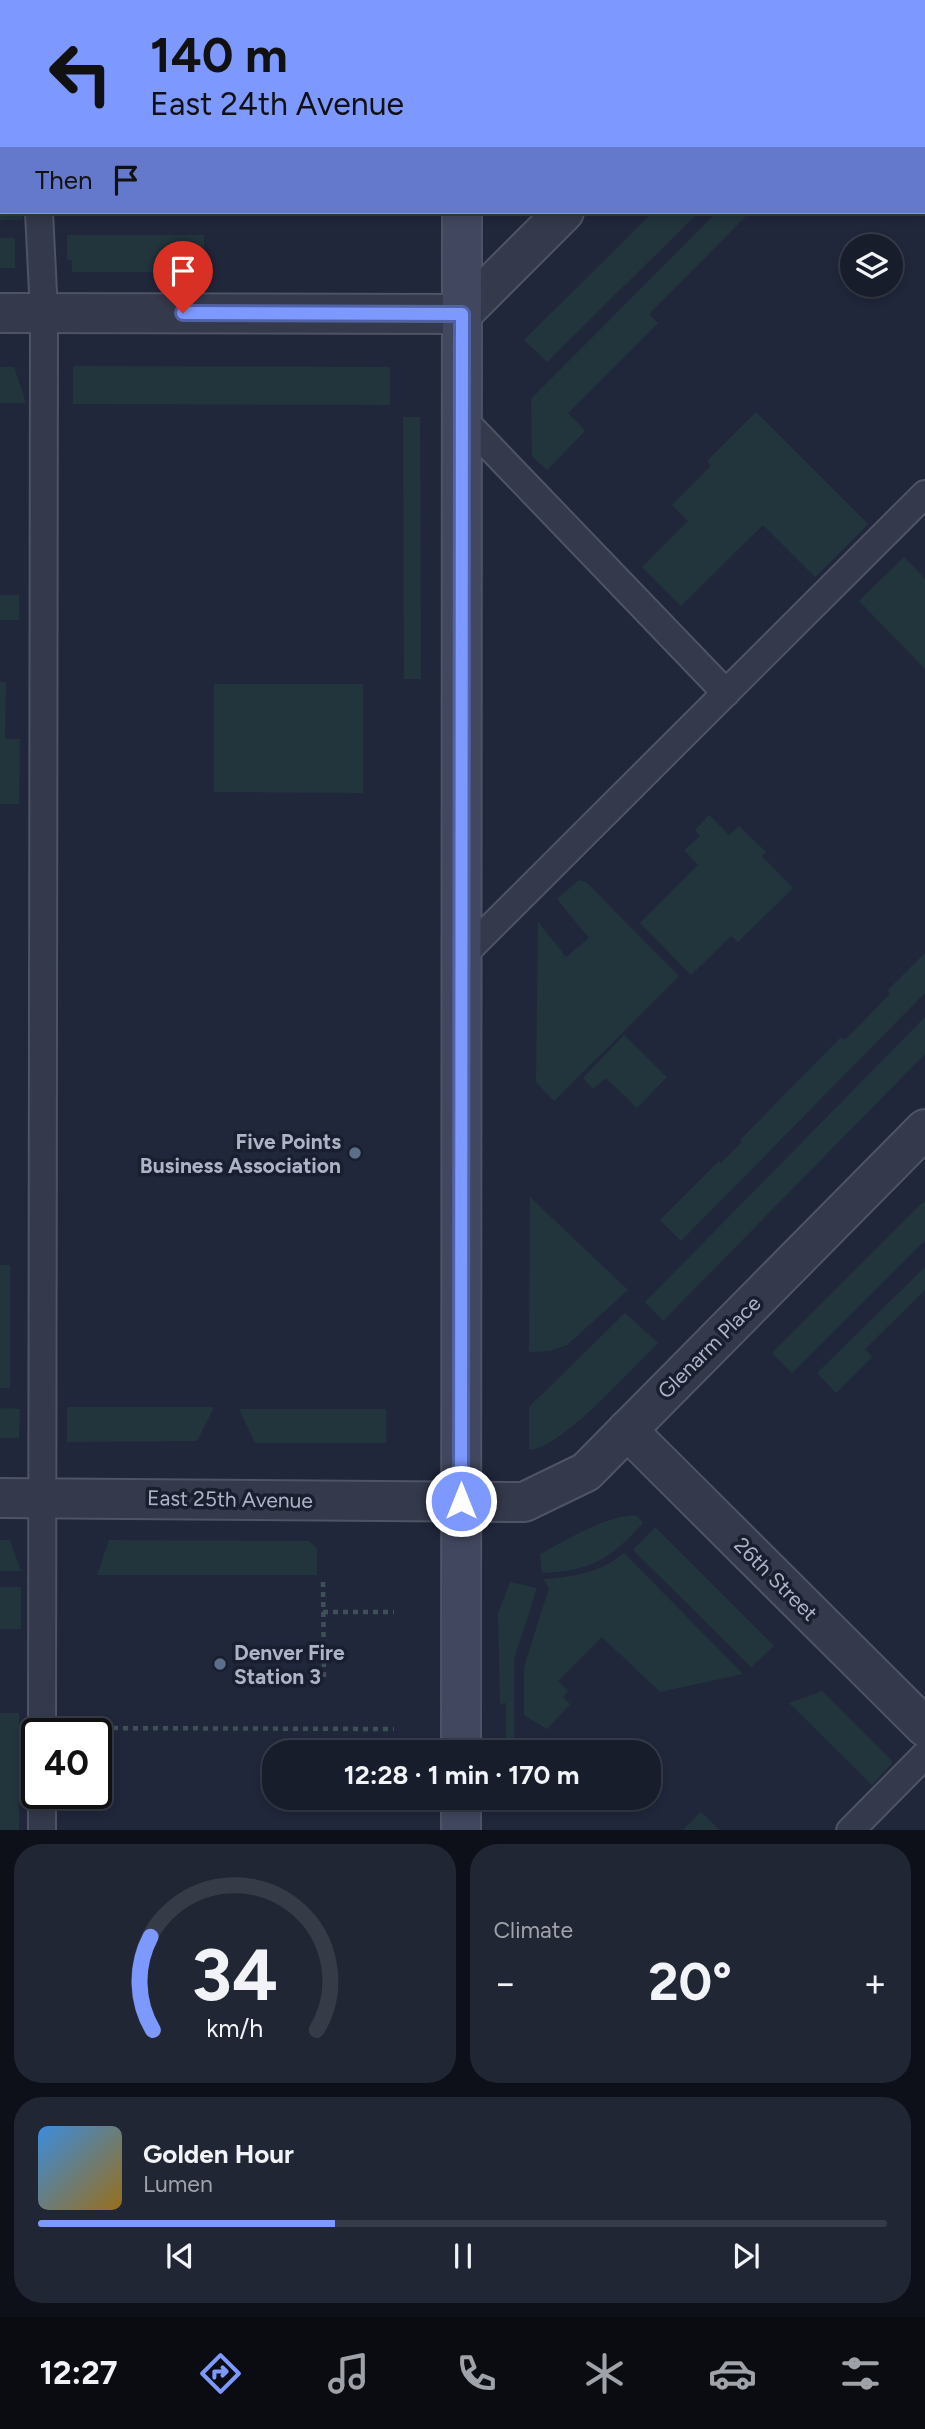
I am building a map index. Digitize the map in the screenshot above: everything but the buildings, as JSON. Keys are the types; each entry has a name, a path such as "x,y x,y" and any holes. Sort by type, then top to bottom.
{"street":[{"path":"461,1740 462,214"},
{"path":"0,313 462,314 562,214"},
{"name":"Glenarm Place","path":"461,1501 524,1502 586,1472 925,1129"},
{"name":"26th Street","path":"627,1430 925,1727"},
{"name":"East 25th Avenue","path":"0,1498 461,1501"},
{"path":"461,1810 461,1830"}],"lane":[{"path":"40,214 44,313 42,1718"},
{"path":"462,418 726,693"},
{"path":"462,956 925,494"},
{"path":"850,1830 925,1755"},
{"path":"42,1809 42,1830"}],"path":[{"path":"323,1582 324,1678"},
{"path":"323,1612 394,1612"},
{"path":"112,1731 394,1729"}],"shaded area":[{"path":"0,214 22,214 22,220 0,220"},
{"path":"651,214 697,214 547,362 524,340"},
{"path":"715,214 748,214 649,314 658,323 568,413 585,431 547,470 532,456 531,399"},
{"path":"67,235 204,235 204,267 152,267 152,272 72,272 72,260 67,260"},
{"path":"0,238 15,238 15,268 0,268"},
{"path":"73,366 390,367 390,405 73,404"},
{"path":"0,367 14,367 26,403 0,403"},
{"path":"756,412 868,524 815,577 763,525 681,606 642,567 688,521 672,505 711,466 707,461"},
{"path":"403,417 420,417 421,679 404,679"},
{"path":"904,557 925,579 925,669 859,601"},
{"path":"0,595 19,595 19,620 0,620"},
{"path":"0,682 6,682 5,739 20,739 19,804 0,804"},
{"path":"214,684 363,684 363,793 214,792"},
{"path":"709,815 729,835 739,826 766,852 762,856 793,888 738,942 731,936 691,975 640,923 698,865 684,850 700,836 695,830"},
{"path":"579,880 586,882 679,976 554,1101 536,1082 538,922 566,957 589,938 557,899"},
{"path":"925,953 925,993 681,1241 660,1220 742,1142 740,1140 841,1037 845,1040 890,994 888,990"},
{"path":"925,1017 925,1054 663,1321 645,1302"},
{"path":"624,1035 667,1077 637,1108 606,1078 593,1089 583,1078"},
{"path":"530,1197 628,1290 567,1345 550,1351 529,1352"},
{"path":"925,1200 925,1240 792,1373 772,1353"},
{"path":"0,1265 10,1265 10,1388 0,1388"},
{"path":"925,1267 925,1290 865,1349 872,1357 836,1393 817,1373"},
{"path":"625,1313 658,1343 559,1437 529,1450 529,1407"},
{"path":"67,1407 214,1407 197,1441 67,1442"},
{"path":"0,1408 20,1409 19,1438 0,1438"},
{"path":"239,1409 386,1409 386,1443 255,1443"},
{"path":"636,1515 643,1523 620,1546 599,1561 574,1569 542,1573 540,1554 599,1524"},
{"path":"655,1527 774,1646 751,1667 633,1550"},
{"path":"0,1540 10,1540 21,1571 0,1571"},
{"path":"109,1540 309,1541 317,1548 317,1575 97,1575"},
{"path":"624,1553 743,1674 660,1692 602,1637 558,1681 568,1691 563,1697 570,1704 547,1729 524,1715 524,1667 549,1588 543,1579 586,1573"},
{"path":"510,1582 537,1588 514,1659 514,1740 506,1740 506,1703 500,1704 498,1613"},
{"path":"0,1587 21,1587 21,1629 0,1629"},
{"path":"822,1691 893,1762 872,1785 789,1703"},
{"path":"0,1713 19,1713 19,1830 0,1830"},
{"path":"701,1812 720,1830 683,1830"}],"place":[{"name":"Five Points Business Association","path":"355,1153"},
{"name":"Denver Fire Station 3","path":"220,1664"}],"route":[{"path":"183,313 462,314 461,1501"}]}
